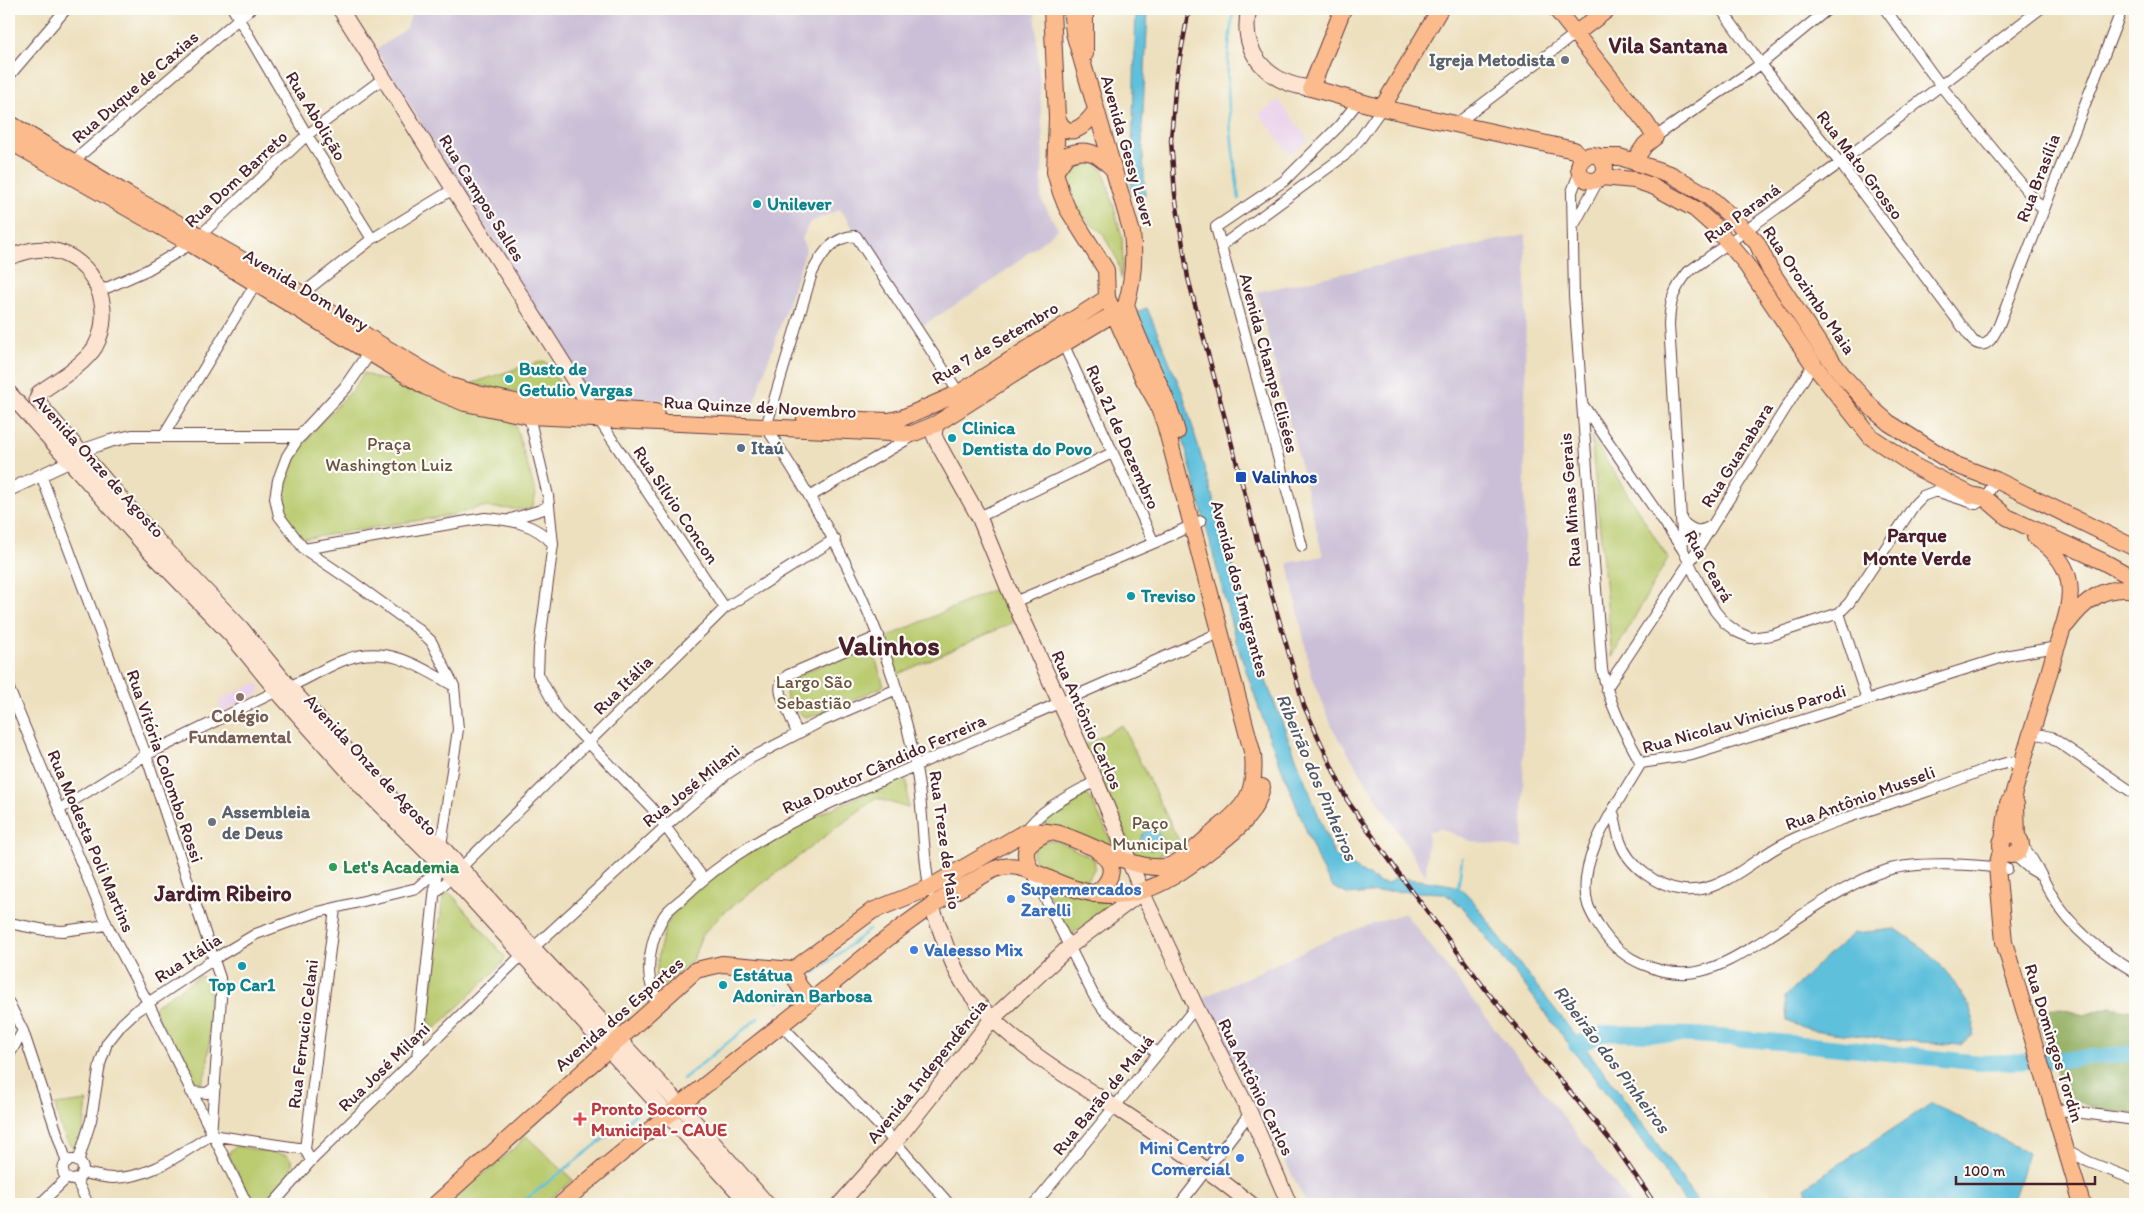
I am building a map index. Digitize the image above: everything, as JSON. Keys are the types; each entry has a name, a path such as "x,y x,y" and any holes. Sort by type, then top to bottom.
{"main road":[{"name":"Rua Campos Salles","path":"340,9 385,77 595,414"},
{"path":"1052,9 1057,117 1055,172 1067,208 1106,270 1107,298"},
{"name":"Avenida Gessy Lever","path":"1072,9 1074,33 1095,112 1111,167 1123,199 1132,234 1134,252 1133,273 1120,310"},
{"path":"1085,9 1086,74"},
{"path":"1249,9 1246,24 1249,45 1258,60 1268,72 1282,81 1295,87 1311,88 1342,9"},
{"path":"1382,108 1440,9"},
{"path":"1556,9 1655,137 1645,145 1634,161 1634,180"},
{"path":"1575,34 1608,9"},
{"name":"Rua Orozimbo Maia","path":"1311,88 1382,108 1574,150 1587,162 1620,157 1659,169 1692,186 1708,196 1757,243 1769,268 1823,350 1844,377 1874,410 1889,423 1943,458 1996,480 2135,548"},
{"path":"1057,117 1062,126 1075,130 1081,128 1095,112"},
{"name":"Avenida Dom Nery","path":"9,123 67,166 195,240 302,294 426,387 466,403 529,416 595,414"},
{"name":"Avenida Dom Nery","path":"9,141 67,166"},
{"path":"1055,172 1067,155 1086,150 1097,154 1111,167"},
{"path":"1600,178 1605,168 1602,160 1587,162 1587,179 1634,180 1655,187 1695,209 1713,225 1730,244 1813,364 1871,438 1916,467 1971,495 1985,498 2007,517 2104,562 2135,579"},
{"name":"Avenida Dom Nery","path":"195,240 256,283 373,347 450,386 478,394 595,414"},
{"path":"9,257 29,250 49,249 67,255 83,266 100,291 104,310 102,330 94,348 80,363 39,393 9,393"},
{"name":"Avenida dos Imigrantes","path":"1107,298 1120,310 1159,409 1197,523 1263,752 1265,766 1264,779 1258,802 1253,812 1233,832 1178,875 1142,892"},
{"name":"Rua 7 de Setembro","path":"918,432 936,424 1060,337 1107,298"},
{"name":"Rua 7 de Setembro","path":"902,418 959,393 1060,337 1120,310"},
{"name":"Avenida Onze de Agosto","path":"9,393 76,456 241,628 284,690 366,791 437,867 456,872"},
{"name":"Avenida Onze de Agosto","path":"39,393 37,399 76,456"},
{"name":"Rua Quinze de Novembro","path":"595,414 681,422 889,421 902,418"},
{"path":"902,418 918,432 936,442"},
{"name":"Rua Quinze de Novembro","path":"767,421 890,440 918,432"},
{"name":"Rua Antônio Carlos","path":"936,424 934,435 936,442 978,517 1014,602 1096,781 1142,892 1196,1007 1250,1113 1289,1204"},
{"name":"Rua Domingos Tordin","path":"2007,517 2050,547 2062,563 2068,578 2070,593 2063,629 2012,799 2016,804 2009,852 1999,892 2004,942 2082,1204"},
{"name":"Avenida dos Imigrantes","path":"1128,861 1155,866 1169,866 1184,857 1233,816 1248,799 1254,772 1253,755 1219,633 1197,523"},
{"name":"Rua Domingos Tordin","path":"2063,629 2086,601 2100,592 2118,588 2135,590"},
{"name":"Avenida Onze de Agosto","path":"284,690 400,808 441,846 456,872 527,952 674,1110 767,1204"},
{"path":"812,1000 795,982 793,970 872,911 930,888 1025,832 1057,834 1128,861"},
{"path":"1031,871 1025,857 1026,850 1032,840 1048,832"},
{"path":"1094,894 1103,888 1110,876 1111,870 1108,862 1095,849"},
{"path":"561,1204 900,927 933,904 994,870 1006,866 1017,866 1065,886 1094,894 1114,896 1142,892"},
{"name":"Avenida Independência","path":"840,1204 895,1142 992,1019 1070,946 1142,892"},
{"name":"Rua Treze de Maio","path":"933,904 934,912 955,968 967,989 992,1019 1069,1078 1208,1170 1250,1204"},
{"name":"Avenida dos Esportes","path":"436,1204 696,970 710,966 748,966 793,970"},
{"name":"Avenida Onze de Agosto","path":"674,1110 750,1204"}],"street":[{"path":"9,76 66,9"},
{"name":"Rua Abolição","path":"233,9 307,135 372,239"},
{"name":"Rua Duque de Caxias","path":"67,166 250,9"},
{"name":"Rua Mato Grosso","path":"1721,9 1761,64 1840,163 1973,341"},
{"path":"1655,137 1761,64 1828,9"},
{"path":"1885,9 1941,86 2043,210"},
{"name":"Rua Paraná","path":"1683,550 1675,432 1670,303 1676,287 1688,272 1730,244 1745,230 1840,163 2040,9"},
{"name":"Rua Brasília","path":"1973,341 1978,345 1984,345 1992,339 2122,9"},
{"path":"1456,124 1575,34"},
{"name":"Rua Dom Barreto","path":"100,291 146,270 195,240 307,135 385,77"},
{"name":"Avenida Champs Elisées","path":"1302,546 1216,231 1218,224 1284,181 1339,126 1358,102"},
{"path":"1221,246 1344,156 1360,140 1382,108"},
{"name":"Rua Minas Gerais","path":"1587,162 1572,192 1576,338 1583,405 1601,652 1606,689 1620,726 1641,763"},
{"name":"Rua Minas Gerais","path":"1573,226 1600,178"},
{"path":"302,294 372,239 454,188"},
{"path":"767,421 812,274 818,261 827,249 844,238 856,236 959,393"},
{"path":"163,436 256,283"},
{"name":"Rua 21 de Dezembro","path":"1060,337 1154,544"},
{"path":"373,347 345,388 300,436 286,456 278,480 276,498 279,516 304,549 418,629 431,641 454,686 458,729 441,846"},
{"name":"Rua Guanabara","path":"1606,689 1689,563 1823,350"},
{"name":"Rua Ceará","path":"1583,405 1683,550 1715,611 1725,623 1737,632 1751,638 1772,635 1839,613"},
{"name":"Rua Sílvio Concon","path":"595,414 725,608"},
{"path":"529,416 549,505 553,544 539,648 538,674 558,711 651,807 704,878"},
{"name":"Rua Treze de Maio","path":"767,421 835,539 880,636 897,689 916,766 933,904"},
{"path":"9,490 110,441 132,436 300,436"},
{"path":"811,496 890,440"},
{"path":"978,517 1112,453"},
{"name":"Rua Vitória Colombo Rossi","path":"41,475 146,755 220,978 221,998 211,1135"},
{"path":"1867,700 1839,613 1849,603 1915,504 1923,496 1936,491 1976,504 1985,498 1996,480"},
{"path":"510,520 541,510 549,505"},
{"path":"304,549 485,518 510,520 528,525 544,534 553,544"},
{"path":"1681,520 1690,529 1704,531 1712,526"},
{"path":"1014,602 1154,544 1197,523"},
{"name":"Rua Itália","path":"435,893 725,608 835,539"},
{"name":"Rua Doutor Cândido Ferreira","path":"661,1003 653,990 650,978 650,959 654,942 664,916 704,878 784,826 830,803 1219,633"},
{"path":"797,733 781,694 782,680 788,675 880,636"},
{"name":"Rua Nicolau Vinicius Parodi","path":"2009,852 1942,865 1908,866 1888,870 1840,893 1727,962 1701,971 1674,973 1652,968 1633,960 1610,943 1596,922 1588,904 1585,882 1590,856 1641,763 1692,755 2010,656 2057,647"},
{"path":"60,809 146,755 346,659 367,653 390,654 416,664 454,686"},
{"name":"Rua Modesta Poli Martins","path":"9,689 107,925 148,1003 211,1135 247,1204"},
{"name":"Rua José Milani","path":"273,1204 311,1161 527,952 666,826 727,774 751,758 797,733 897,689"},
{"path":"2032,733 2051,737 2135,794"},
{"name":"Rua Antônio Musseli","path":"1613,812 1621,843 1630,859 1649,877 1664,886 1684,890 1704,889 1725,882 1783,844 1828,824 1988,768 2006,763 2022,762"},
{"path":"1025,832 1032,821 1041,814 1096,781"},
{"path":"2009,852 2040,874 2067,918 2079,932 2118,962 2135,972"},
{"path":"435,893 417,888 437,867"},
{"path":"417,1058 437,867"},
{"path":"1031,871 1094,996 1104,1010 1157,1053"},
{"name":"Rua Itália","path":"78,1162 90,1120 100,1064 107,1043 122,1024 148,1003 214,959 256,934 314,914 417,888"},
{"name":"Rua Ferrucio Celani","path":"305,1149 335,909"},
{"path":"9,923 45,930 62,931 107,925"},
{"path":"9,1003 23,1032 67,1163 63,1172 75,1177 132,1177 154,1170 211,1135 305,1149 311,1161"},
{"name":"Rua Barão de Mauá","path":"1035,1204 1196,1007"},
{"path":"781,1024 895,1142 949,1204"},
{"path":"9,1056 23,1032"},
{"path":"190,1092 207,1093 215,1087"},
{"path":"2053,1109 2135,1120"},
{"path":"1180,1204 1250,1113"},
{"path":"2067,1156 2089,1162"},
{"path":"2067,1156 2089,1162 2135,1180"},
{"path":"40,1204 75,1177 82,1167 78,1162 72,1161 67,1163"},
{"path":"75,1177 88,1204"}],"shaded area":[{"name":"Unilever","path":"413,9 1035,9 1043,143 1041,199 1058,229 994,280 919,328 840,209 809,223 802,239 806,250 753,405 589,396 376,50 407,28"},
{"path":"1278,100 1309,140 1290,154 1259,114"},
{"path":"1526,234 1523,849 1471,841 1439,828 1428,833 1426,876 1333,729 1311,674 1288,563 1323,556 1257,292"},
{"name":"Colégio Fundamental","path":"256,683 261,687 258,694 222,712 219,705 221,699"},
{"path":"1405,913 1631,1204 1307,1204 1214,1024 1204,997 1337,936"}],"green space":[{"path":"1083,155 1102,169 1107,182 1122,237 1123,261 1121,279 1117,259 1101,231 1091,225 1086,218 1079,216 1063,173 1066,165"},
{"path":"545,361 573,402 470,384 521,367"},
{"name":"Praça Washington Luiz","path":"364,373 379,379 406,382 511,421 516,427 536,494 533,505 529,510 481,507 452,515 303,539 297,534 280,506 282,492 299,451 319,424 354,389"},
{"path":"1591,436 1668,558 1612,657"},
{"name":"Largo São Sebastião","path":"999,587 1014,622 896,675 885,638"},
{"name":"Largo São Sebastião","path":"871,645 884,686 819,715 805,717 787,704 786,689 794,676"},
{"name":"Paço Municipal","path":"1122,725 1179,841 1154,859 1135,855 1084,746"},
{"path":"898,780 907,781 908,808 876,798 722,914 701,937 693,960 662,987 655,981 660,947 668,923 676,908 693,891 741,858 784,833 828,810"},
{"path":"1083,794 1088,795 1092,801 1113,845 1112,847 1045,825 1060,805 1071,798"},
{"path":"1049,840 1060,842 1094,859 1095,867 1089,878 1068,877 1035,864 1032,853 1039,843"},
{"path":"1043,885 1115,902 1071,935"},
{"path":"449,893 505,957 502,964 436,1028 431,1025 429,1016 442,904 444,895"},
{"path":"200,976 206,978 210,986 209,1042 206,1072 202,1083 196,1088 190,1081 154,1009 156,1005"},
{"path":"2111,1007 2135,1012 2135,1114 2094,1108 2068,1094 2058,1077 2041,1030 2040,1009 2058,1008 2084,1015"},
{"path":"87,1101 82,1132 75,1149 70,1145 59,1123 55,1105"},
{"path":"525,1135 573,1180 544,1204 448,1204 518,1145"},
{"path":"236,1146 287,1155 292,1160 292,1166 287,1177 259,1204 254,1201 246,1190 229,1156 230,1151"}],"water":[{"path":"1136,9 1148,9 1142,132 1145,195 1131,192"},
{"path":"1147,308 1183,394 1266,681 1334,855 1378,882 1388,884 1394,879 1416,880 1454,886 1465,892 1631,1107 1699,1204 1686,1204 1657,1161 1522,982 1460,905 1444,893 1390,891 1349,895 1333,887 1321,868 1267,731 1235,638 1172,396 1156,356 1134,313"},
{"path":"1147,830 1155,830 1161,836 1161,844 1155,850 1147,850 1141,844 1141,836"},
{"path":"1896,929 1926,950 1949,975 1969,1006 1974,1021 1973,1035 1960,1045 1824,1032 1805,1028 1787,1021 1785,997 1820,962 1854,933"},
{"path":"1932,1103 2028,1153 2012,1204 1810,1204 1805,1187"}],"waterway":[{"path":"1234,9 1230,33 1228,80 1230,127 1239,199"},
{"path":"1458,889 1462,858"},
{"path":"814,973 869,930"},
{"path":"778,1002 792,991"},
{"path":"683,1079 758,1018"},
{"name":"Ribeirão dos Pinheiros","path":"1576,1045 1605,1033 1694,1035 1792,1043 1981,1063 2059,1060 2135,1053"},
{"path":"520,1204 646,1106"}],"railway":[{"path":"1189,9 1176,78 1171,140 1175,194 1188,278 1267,578 1304,706 1347,800 1400,875 1489,994 1615,1146 1655,1204"}],"place":[{"name":"Igreja Metodista","path":"1565,60"},
{"name":"Unilever","path":"757,204"},
{"name":"Busto de Getulio Vargas","path":"509,379"},
{"name":"Clinica Dentista do Povo","path":"952,438"},
{"name":"Itaú","path":"741,448"},
{"name":"Valinhos","path":"1241,477"},
{"name":"Treviso","path":"1131,596"},
{"name":"Colégio Fundamental","path":"240,697"},
{"name":"Assembleia de Deus","path":"212,822"},
{"name":"Let's Academia","path":"333,867"},
{"name":"Supermercados Zarelli","path":"1011,899"},
{"name":"Valeesso Mix","path":"914,950"},
{"name":"Top Car1","path":"242,966"},
{"name":"Estátua Adoniran Barbosa","path":"723,985"},
{"name":"Pronto Socorro Municipal - CAUE","path":"580,1119"},
{"name":"Mini Centro Comercial","path":"1240,1158"}],"district":[{"name":"Vila Santana","path":"1668,45"},
{"name":"Parque Monte Verde","path":"1917,546"},
{"name":"Valinhos","path":"889,645"},
{"name":"Jardim Ribeiro","path":"223,893"}]}
